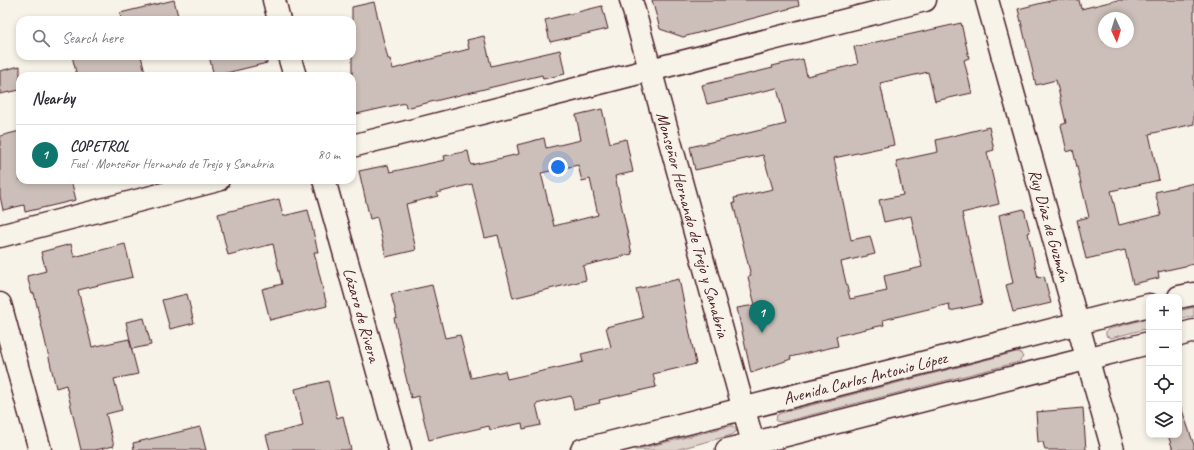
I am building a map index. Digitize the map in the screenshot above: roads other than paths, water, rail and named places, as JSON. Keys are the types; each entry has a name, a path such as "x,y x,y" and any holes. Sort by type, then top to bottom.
{"street":[{"path":"274,0 278,16"},
{"name":"Monseñor Hernando de Trejo y Sanabria","path":"631,0 754,447"},
{"path":"356,145 925,0"},
{"name":"Ruy Díaz de Guzmán","path":"987,0 1113,450"},
{"path":"291,60 294,72"},
{"path":"0,236 202,184"},
{"name":"Lázaro de Rivera","path":"325,184 400,450"},
{"path":"1182,296 1194,294"},
{"path":"0,304 40,450"},
{"name":"Avenida Carlos Antonio López","path":"582,450 1146,306"},
{"path":"1182,334 1194,331"},
{"name":"Avenida Carlos Antonio López","path":"727,450 754,447 1087,358 1146,344"}],"place":[{"name":"COPETROL","path":"762,333"}]}
